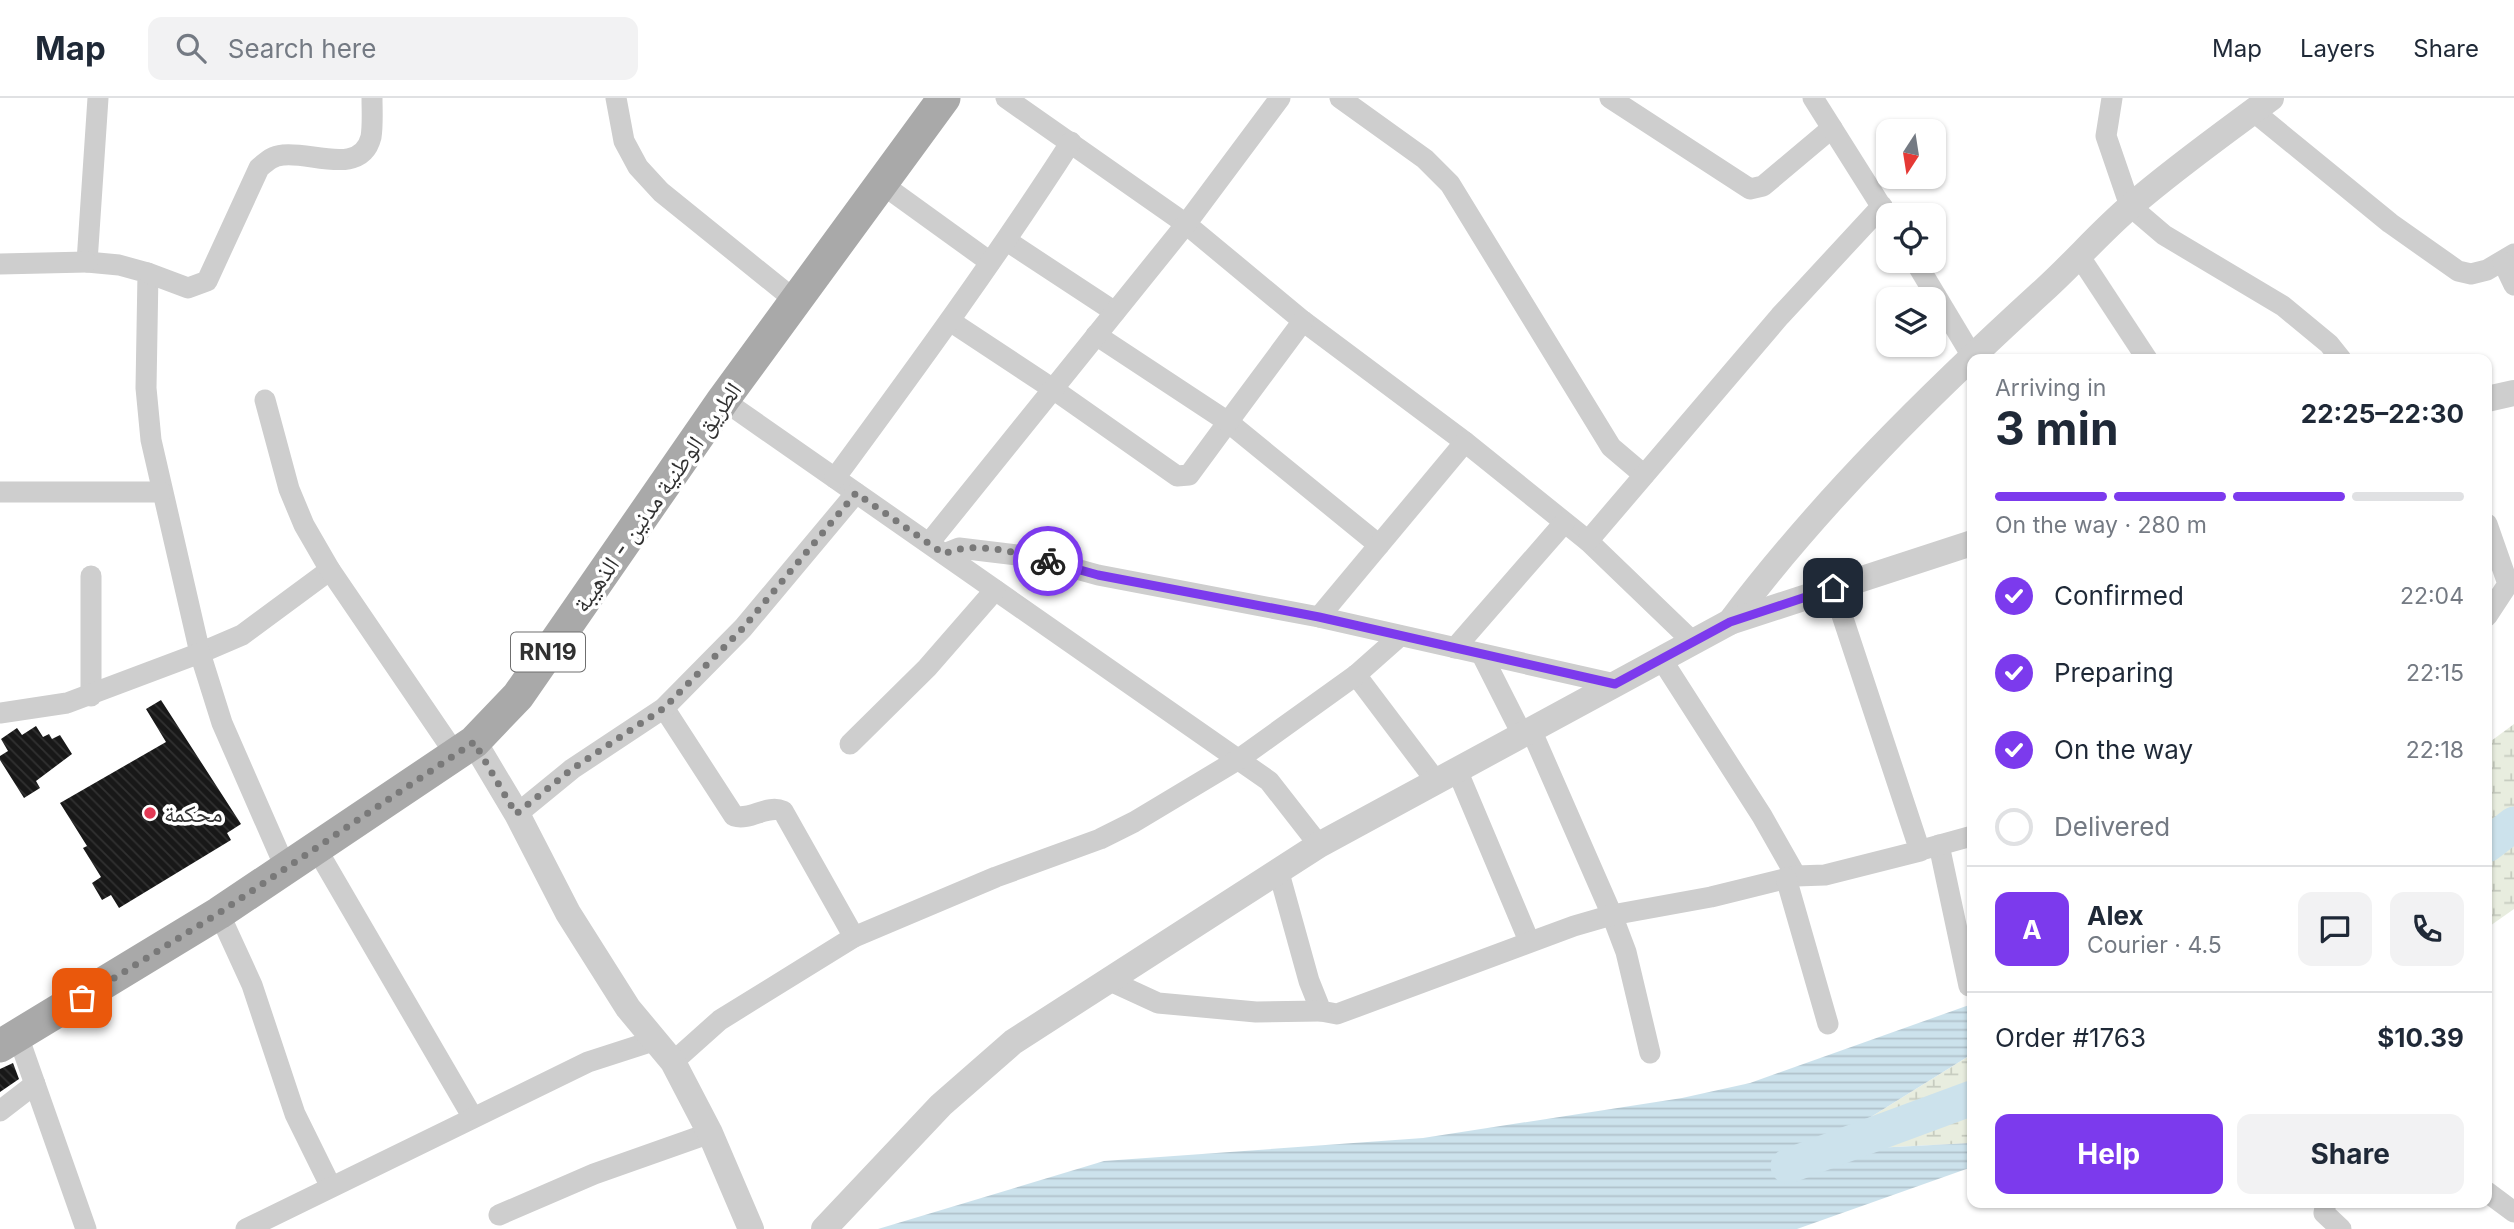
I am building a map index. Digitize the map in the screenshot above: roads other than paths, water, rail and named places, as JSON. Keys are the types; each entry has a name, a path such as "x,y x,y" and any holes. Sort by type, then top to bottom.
{"main road":[{"name":"الطريق الوطنية مدنين - الذهيبة","path":"9,1041 219,913 465,749 517,696 723,400 944,98"}],"street":[{"path":"87,262 98,98"},
{"path":"0,264 87,262 119,265 188,288 207,281 259,168 270,158 285,154 340,160 358,156 368,146 372,134 372,98"},
{"path":"616,98 624,141 638,167 661,192 796,301"},
{"path":"1006,98 1186,224 1303,321 1465,442 1588,541 1693,642"},
{"path":"937,549 1054,389 1186,224 1280,98"},
{"path":"1340,98 1425,159 1450,184 1611,447 1644,475"},
{"path":"1610,98 1750,189 1763,186 1832,128"},
{"path":"1813,98 1879,203"},
{"path":"2112,98 2106,136 2130,206 2164,235 2283,306 2329,344 2337,354"},
{"path":"1974,354 2080,257 2130,206 2262,104 2443,263 2471,274 2508,258 2514,285"},
{"path":"835,478 1007,241 1071,142"},
{"path":"881,184 990,262"},
{"path":"1588,541 1771,326 1876,221"},
{"path":"1007,241 1115,312"},
{"path":"2080,257 2144,354"},
{"path":"148,273 146,388 161,492 200,653 222,723 285,867"},
{"path":"1922,273 1971,354"},
{"path":"950,321 1054,389 1177,476 1189,475 1303,321"},
{"path":"1096,335 1228,422 1379,545"},
{"path":"1730,622 1791,545 1857,470 1967,361"},
{"path":"2492,398 2514,393"},
{"path":"265,400 289,489 304,525 330,570 516,814 568,913 628,1008 673,1062 710,1133 751,1229"},
{"path":"723,400 1269,780 1318,845"},
{"path":"1319,617 1465,442"},
{"path":"0,492 161,492"},
{"path":"516,814 572,769 664,708 743,628 856,493"},
{"path":"1455,648 1564,523"},
{"path":"2492,538 2508,584 2492,608"},
{"path":"824,1229 941,1105 1013,1042 1279,873 1318,845 1730,622 1967,545"},
{"path":"937,549 997,551 1209,599 1319,617 1615,684"},
{"path":"0,713 47,707 91,696 242,635 330,570"},
{"path":"91,576 91,696"},
{"path":"1833,588 1930,848 1967,979"},
{"path":"850,744 927,668 996,590"},
{"path":"673,1062 720,1020 855,937 996,877 1100,839 1238,759 1356,675 1400,636"},
{"path":"1482,655 1527,734 1612,915 1626,952 1650,1053"},
{"path":"1661,660 1762,816 1791,877 1828,1024"},
{"path":"1356,675 1446,775 1529,941"},
{"path":"664,708 733,816 744,818 775,808 783,811 855,937"},
{"path":"1108,980 1158,1003 1256,1012 1321,1011 1337,1014 1529,941 1612,915 1657,909 1791,877 1825,875 1967,837"},
{"path":"316,848 472,1116"},
{"path":"1279,873 1309,981 1321,1011"},
{"path":"219,913 253,985 295,1114 330,1185"},
{"path":"9,1041 35,1084 86,1229"},
{"path":"246,1229 330,1185 587,1062 653,1041"},
{"path":"0,1111 35,1084"},
{"path":"499,1215 594,1174 710,1133"},
{"path":"2492,1196 2514,1212"},
{"path":"2325,1208 2324,1213 2341,1229"}],"water":[{"path":"1967,1006 1967,1057 1866,1120 1835,1150 1967,1143 1967,1169 1797,1229 878,1229 1104,1161 1423,1138 1682,1098 1750,1083"}],"waterway":[{"path":"2492,841 2514,824"},
{"path":"1788,1166 1967,1100"}],"place":[{"name":"محكمة","path":"150,813"}]}
